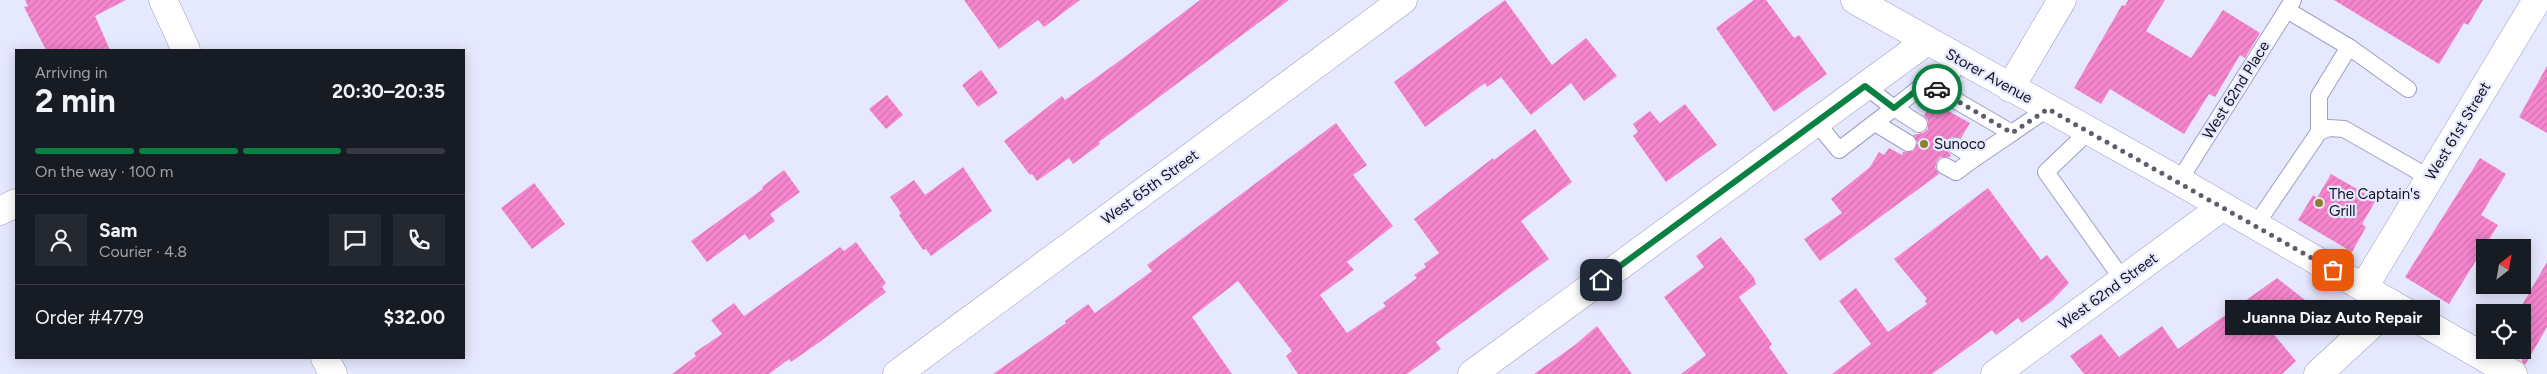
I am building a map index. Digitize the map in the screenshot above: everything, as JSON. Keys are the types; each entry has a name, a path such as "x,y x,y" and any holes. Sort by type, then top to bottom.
{"street":[{"path":"164,0 186,49"},
{"name":"West 65th Street","path":"897,374 1403,0"},
{"name":"Storer Avenue","path":"1855,0 2179,181 2513,374"},
{"path":"2010,88 2062,0"},
{"name":"West 61st Street","path":"2364,287 2537,0"},
{"path":"1472,374 1927,41"},
{"path":"0,211 15,204"},
{"name":"West 62nd Street","path":"1995,374 2222,207"},
{"path":"2318,374 2393,304"},
{"path":"326,359 333,374"}],"lane":[{"path":"2290,5 2408,89"},
{"name":"West 62nd Place","path":"2179,181 2290,5"},
{"path":"2255,226 2319,132 2319,96 2349,47"},
{"path":"1941,92 1960,60"},
{"path":"1865,86 1919,124"},
{"path":"1816,122 1839,150 1918,89 1936,89 2012,133"},
{"path":"1945,166 1956,172 2048,109"},
{"path":"1875,123 1908,143"},
{"path":"2319,132 2330,128 2344,129 2430,178"},
{"path":"2089,131 2046,172 2123,280"},
{"path":"1956,146 1975,158"}],"building":[{"path":"25,0 126,0 95,16 110,49 45,49 24,7 28,6"},
{"path":"964,0 1080,0 1044,27 1038,20 999,49"},
{"path":"1200,0 1289,0 1099,142 1100,144 1073,164 1069,158 1037,181 1032,174 1030,175 1004,141 1062,96 1065,100"},
{"path":"1505,0 1552,65 1586,38 1617,76 1584,101 1571,83 1531,115 1501,77 1487,87 1485,83 1425,127 1394,82"},
{"path":"1754,0 1766,0 1794,38 1799,35 1827,74 1774,112 1716,28"},
{"path":"2128,0 2165,0 2146,31 2191,58 2223,10 2260,33 2245,58 2240,55 2215,97 2209,94 2184,134 2110,89 2101,104 2074,88 2122,5 2125,6"},
{"path":"2334,0 2483,0 2468,25 2464,23 2439,64"},
{"path":"2547,66 2547,133 2519,117"},
{"path":"981,70 998,93 978,107 962,85"},
{"path":"887,95 903,115 886,129 869,109"},
{"path":"1932,102 1970,123 1961,138 1952,137 1947,141 1947,150 1951,155 1950,157 1940,157 1937,161 1935,167 1939,174 1820,261 1804,239 1842,213 1831,199 1870,167 1879,152 1884,155 1889,148 1902,155 1903,152 1913,151 1918,143 1913,135 1923,133 1928,129 1928,120 1924,116"},
{"path":"1685,104 1717,145 1666,182 1633,136 1638,132 1633,124 1650,111 1660,123"},
{"path":"1336,123 1367,165 1353,175 1393,226 1347,262 1354,270 1320,295 1347,333 1386,306 1383,303 1417,278 1414,275 1426,267 1424,264 1439,253 1414,219 1493,158 1494,160 1535,129 1572,182 1521,221 1549,259 1436,342 1441,349 1407,374 1298,374 1286,356 1292,351 1238,281 1192,317 1232,374 993,374 1066,323 1065,321 1088,304 1095,313 1152,271 1147,265"},
{"path":"2480,158 2506,174 2481,215 2498,225 2489,239 2476,239 2476,260 2449,304 2405,277"},
{"path":"963,167 992,211 931,256 926,249 923,250 899,215 901,213 890,197 914,180 925,195"},
{"path":"784,170 800,192 770,214 775,221 749,240 745,234 707,262 691,241 763,189 762,187"},
{"path":"2331,174 2376,200 2362,224 2366,227 2352,252 2298,220 2313,195 2317,198"},
{"path":"534,183 565,224 532,249 501,208"},
{"path":"1988,188 2041,260 2047,255 2069,283 2052,301 2022,323 2018,318 1996,335 1992,330 1932,374 1832,374 1871,344 1839,301 1856,288 1888,332 1927,304 1925,301 1927,299 1894,259"},
{"path":"1721,237 1754,278 1756,284 1739,297 1772,344 1769,347 1788,374 1681,374 1706,355 1664,297 1704,267 1696,256"},
{"path":"856,242 886,283 882,287 886,292 821,341 791,362 789,359 769,374 672,374 696,356 694,353 722,334 711,320 734,303 744,316 840,247 844,251"},
{"path":"2547,262 2547,327 2531,355 2531,304 2523,304 2528,294 2531,294 2531,290"},
{"path":"2277,278 2305,300 2271,331 2296,361 2282,374 2084,374 2070,356 2101,334 2119,357 2162,326 2178,349"},
{"path":"1597,326 1632,374 1534,374 1575,345"},
{"path":"2522,359 2528,359 2525,365"}],"way so far":[{"path":"1937,89 2012,133 2048,109 2179,181 2333,270"}],"place":[{"name":"Sunoco","path":"1924,144"},
{"name":"The Captain's Grill","path":"2319,203"},
{"name":"Juanna Diaz Auto Repair","path":"2333,270"}],"route":[{"path":"1601,280 1865,86 1894,108 1918,89 1937,89"}]}
